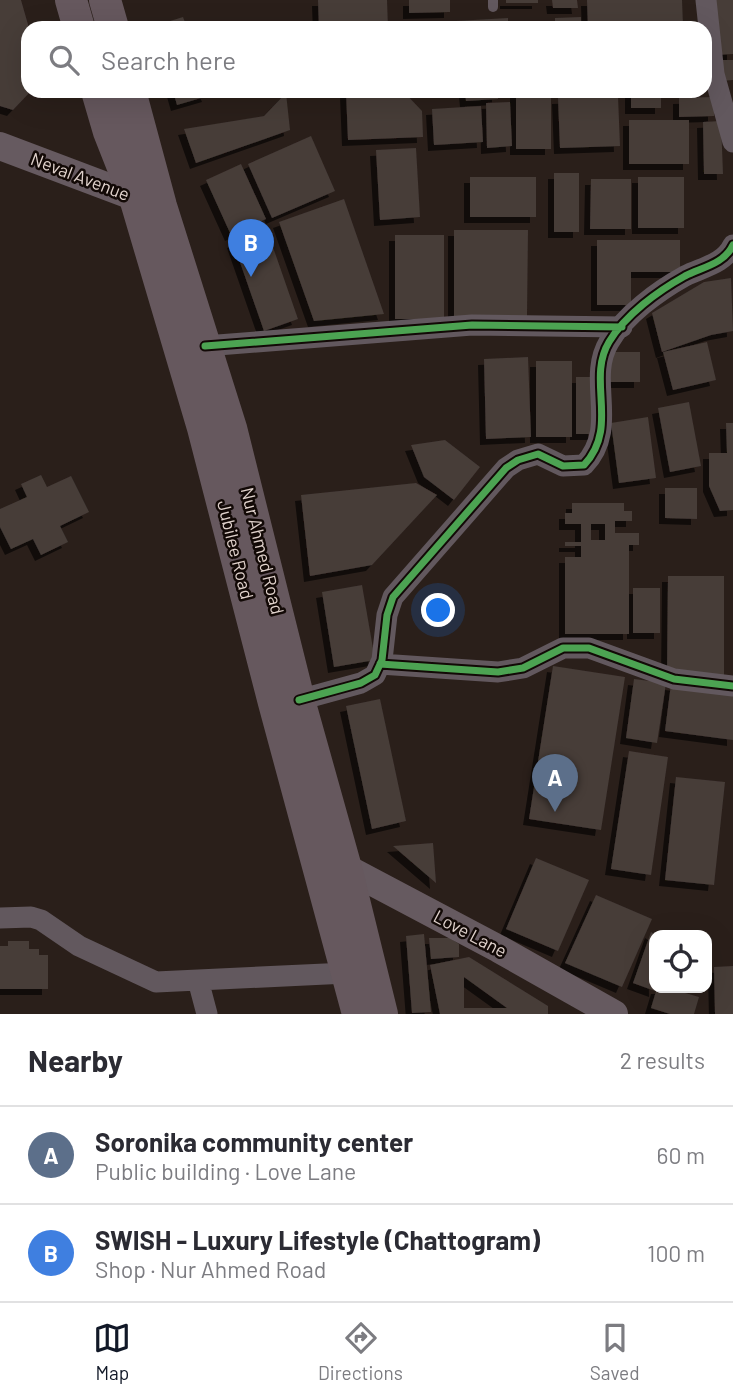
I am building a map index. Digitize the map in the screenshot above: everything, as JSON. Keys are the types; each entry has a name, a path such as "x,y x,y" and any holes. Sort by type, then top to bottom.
{"main road":[{"path":"71,0 77,21"},
{"path":"105,0 111,21"},
{"name":"Jubilee Road","path":"99,98 109,132 148,202 274,703 333,872 347,973 358,1014"},
{"name":"Nur Ahmed Road","path":"131,98 148,202 205,346 231,428 299,700 333,872 382,1014"},
{"name":"Neval Avenue","path":"0,146 148,202"},
{"name":"Love Lane","path":"333,872 499,949 614,1014"}],"street":[{"path":"706,0 711,21"},
{"path":"712,27 733,142"},
{"path":"299,700 361,683 375,675 380,664 387,615 393,597 506,468 517,460 538,454 563,466 574,467 584,465 594,455 602,431 603,359 609,342 641,304 684,277 731,254"},
{"path":"205,346 472,325 622,327"},
{"path":"380,664 498,672 523,668 562,648 589,648 674,678 733,686"},
{"path":"0,918 31,917 41,920 79,946 156,982 347,973"},
{"path":"198,979 207,1014"}],"building":[{"path":"0,0 21,0 27,21 21,21 21,98 24,98 13,110 0,106"},
{"path":"318,0 387,0 388,21 319,21"},
{"path":"409,0 450,0 450,12 409,13"},
{"path":"506,0 538,0 538,3 506,3"},
{"path":"552,0 577,0 578,8 553,8"},
{"path":"587,0 682,0 683,21 588,21"},
{"path":"713,0 733,0 733,54 714,55"},
{"path":"581,17 581,21 555,21 555,18"},
{"path":"508,18 508,21 456,21"},
{"path":"719,60 733,60 733,80 720,81"},
{"path":"712,97 714,116 679,117 679,98"},
{"path":"175,98 201,98 177,105"},
{"path":"281,98 287,98 290,130 196,163 184,129 264,116"},
{"path":"346,98 410,98 422,111 423,137 348,140"},
{"path":"466,98 498,98 498,99 466,101"},
{"path":"516,98 551,98 551,149 516,149"},
{"path":"558,98 618,98 620,146 560,148"},
{"path":"631,98 661,98 661,108 631,108"},
{"path":"510,102 512,146 487,148 486,103"},
{"path":"481,106 483,142 434,145 432,109"},
{"path":"629,120 689,120 689,164 629,164"},
{"path":"721,121 723,174 704,174 703,122"},
{"path":"311,136 335,191 272,218 248,164"},
{"path":"416,148 420,217 380,220 376,150"},
{"path":"241,164 266,219 231,235 206,180"},
{"path":"554,173 579,173 579,232 554,232"},
{"path":"470,177 536,177 536,217 470,217"},
{"path":"638,177 684,177 684,228 638,228"},
{"path":"591,179 631,179 631,229 590,229"},
{"path":"344,199 384,314 314,321 279,222"},
{"path":"267,230 298,319 264,331 233,242"},
{"path":"454,230 528,230 527,316 454,316"},
{"path":"395,235 444,235 444,319 395,319"},
{"path":"597,240 680,240 680,272 631,272 631,305 597,305"},
{"path":"731,278 733,331 711,335 662,352 652,313 704,282"},
{"path":"707,342 716,380 673,390 663,352"},
{"path":"609,352 640,352 640,382 608,382"},
{"path":"528,357 531,437 486,439 484,359"},
{"path":"536,361 572,361 572,437 536,437"},
{"path":"576,377 594,377 594,434 576,434"},
{"path":"689,402 701,466 670,472 658,408"},
{"path":"648,417 656,478 619,483 611,423"},
{"path":"726,423 733,423 733,510 720,511 709,486 709,453 727,453"},
{"path":"445,440 480,467 454,500 424,477 411,445"},
{"path":"41,475 47,487 71,476 89,512 60,526 68,542 41,555 33,539 11,549 0,527 0,509 27,497 21,484"},
{"path":"416,483 437,495 372,565 310,576 301,495"},
{"path":"665,488 697,488 697,519 665,518"},
{"path":"572,503 624,503 624,511 632,511 632,521 615,521 615,533 639,533 639,545 629,545 629,634 565,634 565,557 581,557 581,546 565,546 565,542 581,542 581,524 565,524 565,513 572,513","holes":["591,524 605,524 605,540 591,540"]},
{"path":"668,576 724,576 724,675 667,675"},
{"path":"362,585 375,660 334,667 322,592"},
{"path":"633,588 660,588 660,633 633,633"},
{"path":"553,666 625,677 601,830 529,819"},
{"path":"634,679 666,683 657,743 626,738"},
{"path":"671,684 733,692 733,740 665,731"},
{"path":"380,699 406,821 372,829 346,706"},
{"path":"629,751 668,757 651,875 611,869"},
{"path":"676,777 725,782 714,885 665,880"},
{"path":"433,843 436,883 393,846"},
{"path":"536,858 589,880 558,951 506,929"},
{"path":"596,895 652,919 622,987 565,963"},
{"path":"424,934 431,1012 412,1013 406,936"},
{"path":"429,938 450,938 459,944 459,957 431,959"},
{"path":"649,938 649,989 633,983"},
{"path":"8,941 29,941 29,949 39,949 39,955 48,955 48,989 0,989 0,946 8,946"},
{"path":"469,957 548,1006 548,1014 440,1014 430,965","holes":["464,977 507,1008 464,1008"]},
{"path":"733,966 733,1014 715,1014 714,967"},
{"path":"656,993 685,993 699,997 694,1014 670,1014 651,1008"}],"cycle path":[{"path":"299,700 361,683 375,675 382,660 387,615 393,597 506,468 518,460 538,454 563,466 584,465 600,435 600,372 609,342 624,322 653,296 685,276 719,261 733,245"},
{"path":"205,346 472,325 622,327"},
{"path":"380,664 498,672 523,668 563,648 589,648 674,679 733,686"}],"place":[{"name":"SWISH - Luxury Lifestyle (Chattogram)","path":"251,277"},
{"name":"Soronika community center","path":"555,812"}]}
